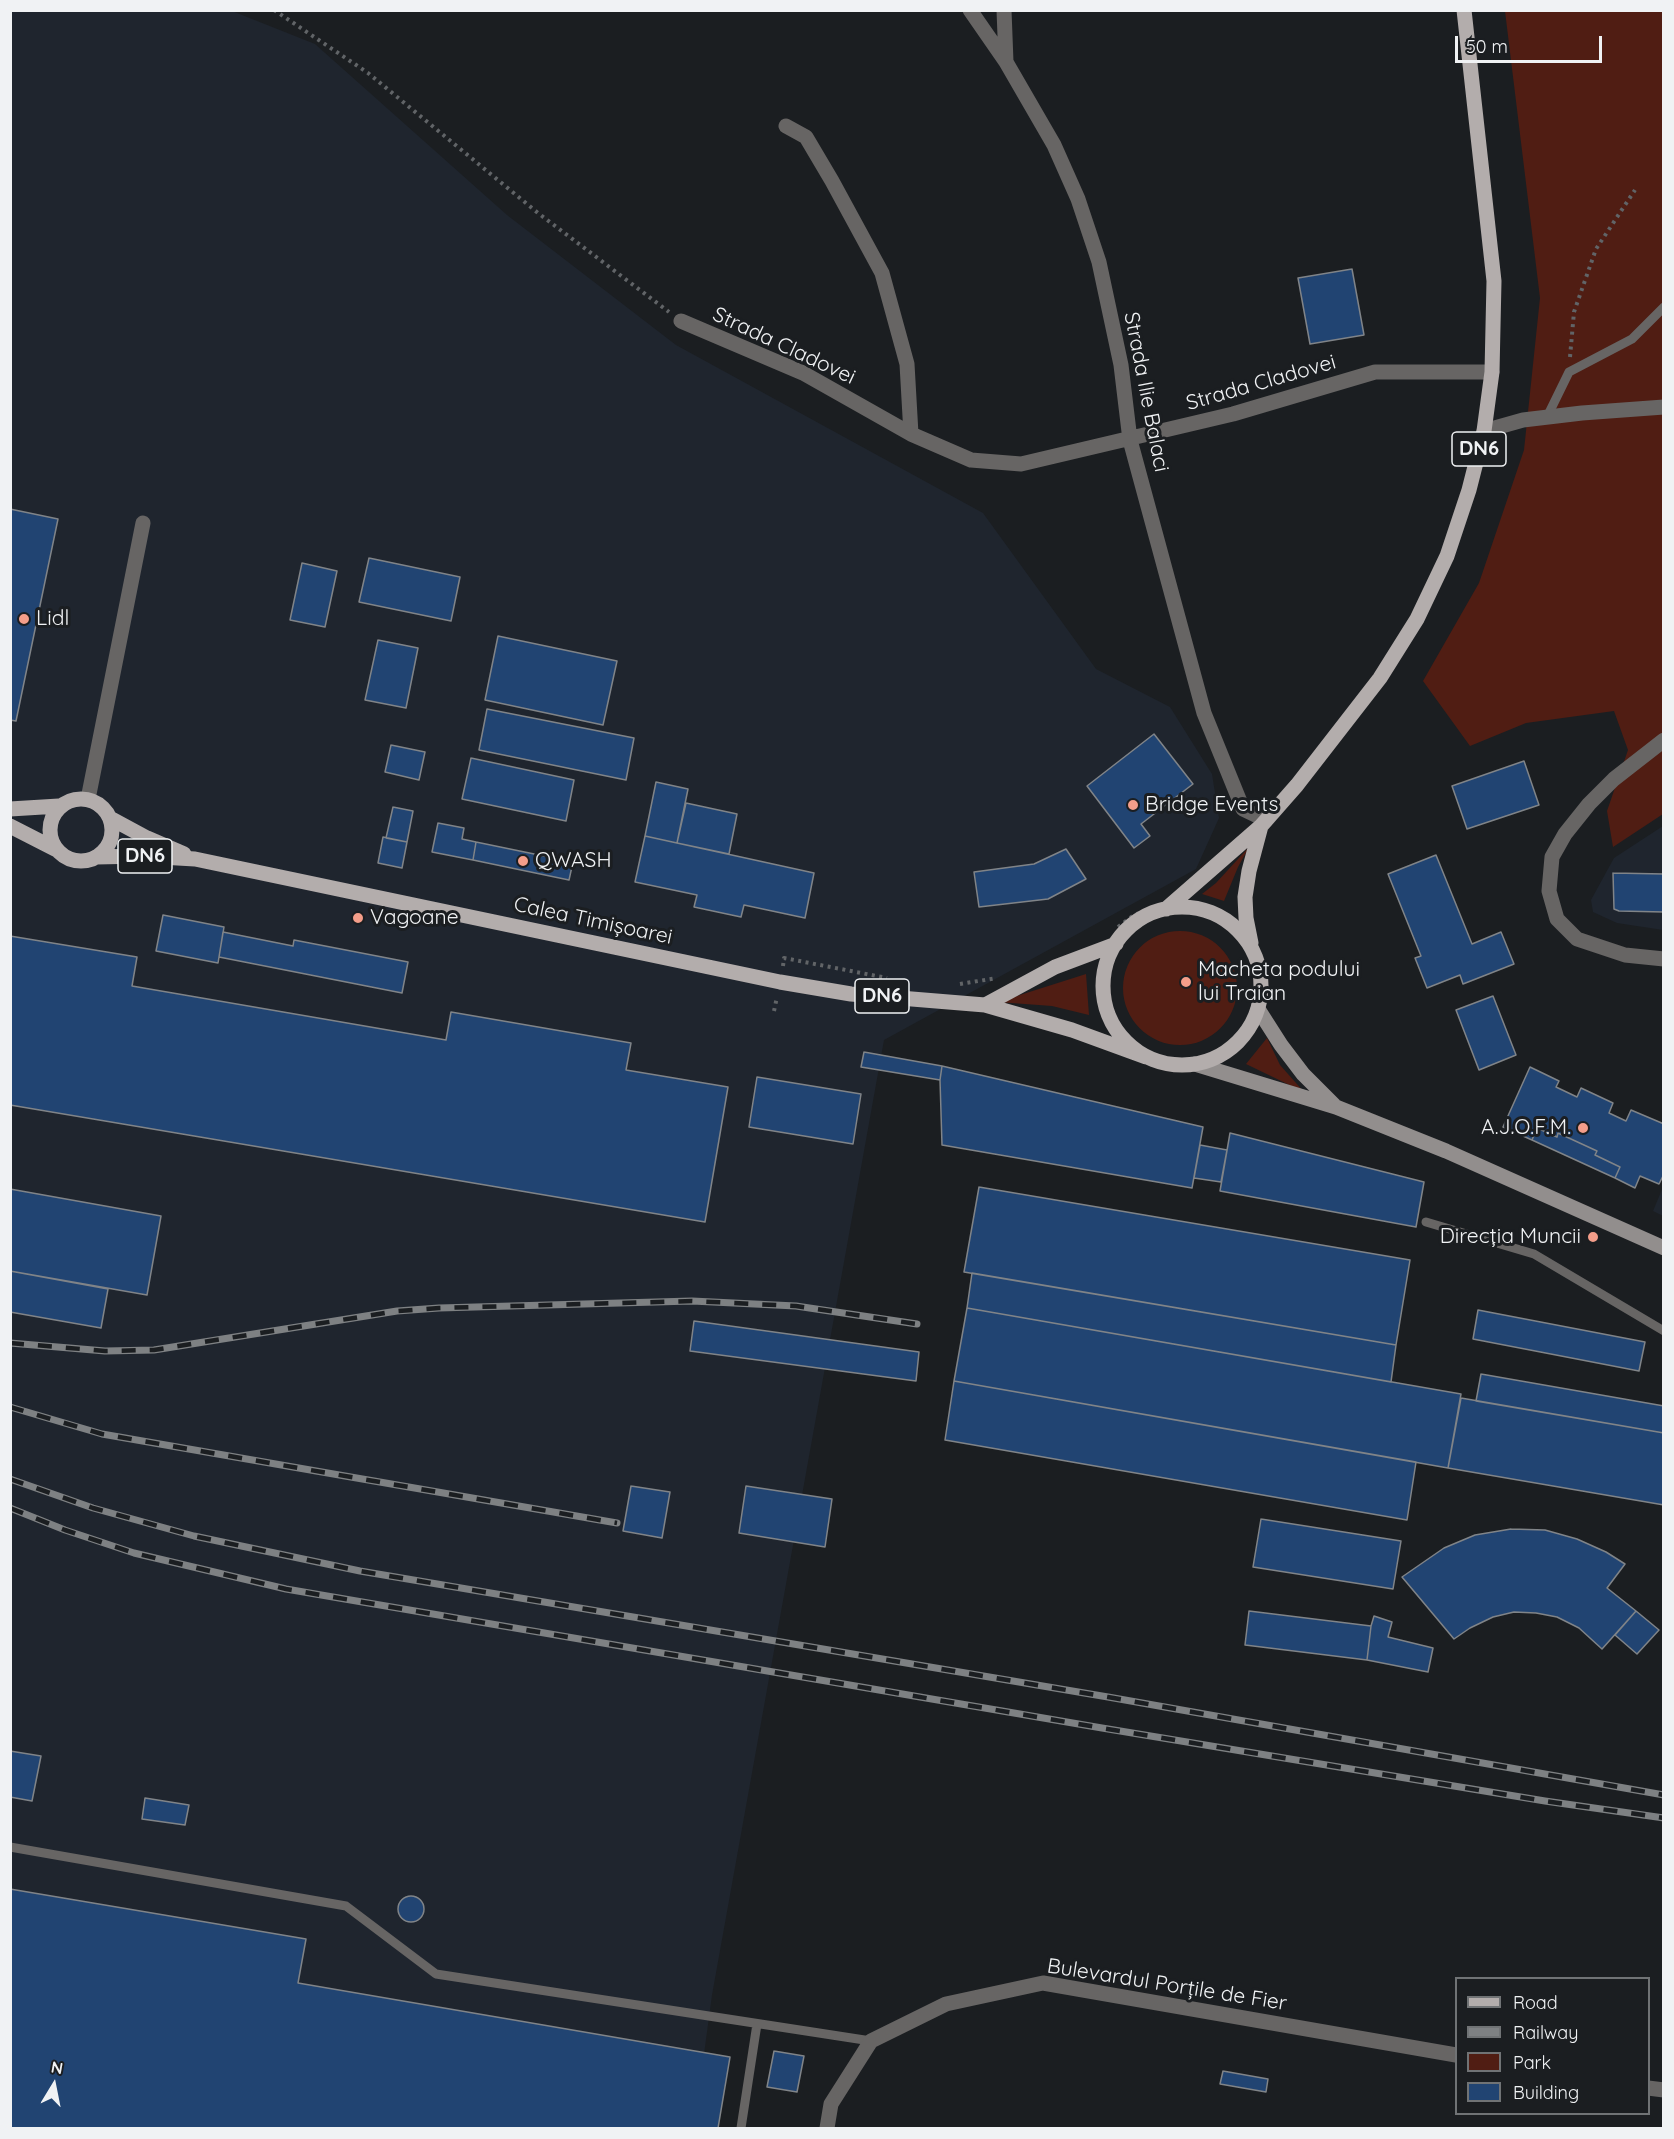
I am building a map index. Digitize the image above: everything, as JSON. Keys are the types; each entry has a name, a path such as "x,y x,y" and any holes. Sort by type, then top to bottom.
{"main road":[{"name":"DN6","path":"985,1005 1115,936 1160,908 1264,823 1297,785 1380,678 1417,619 1447,556 1469,490 1484,431 1492,372 1494,280 1464,10"},
{"path":"10,809 59,806 77,798 88,799"},
{"name":"DN6","path":"10,826 70,859 78,861 96,857 109,844 112,836 110,818 97,802 88,799"},
{"path":"55,849 51,840 50,822 59,806"},
{"name":"Calea Timișoarei","path":"110,818 147,838 195,859"},
{"name":"DN6","path":"1115,936 1105,968 1103,994 1110,1019 1125,1041 1146,1057 1170,1064 1195,1064 1216,1058 1234,1046 1249,1029 1258,1010 1261,990 1260,970 1253,952 1246,918 1245,897 1249,871 1264,823"},
{"name":"Calea Timișoarei","path":"96,857 143,856 195,859 780,982 851,994 985,1005 1072,1030 1146,1057"},
{"name":"DN6","path":"1160,908 1187,908 1207,912 1226,921 1242,934 1253,952"},
{"path":"1258,1010 1303,1074 1336,1107"},
{"path":"1195,1064 1336,1107 1446,1151 1664,1248"}],"street":[{"name":"Strada Ilie Balaci","path":"970,10 1006,62 1054,145 1078,199 1099,262 1120,365 1130,440 1204,713 1244,809 1264,823"},
{"path":"1004,10 1006,62"},
{"path":"786,126 806,137 882,273 907,364 910,434"},
{"name":"Strada Cladovei","path":"681,321 803,373 910,434 971,460 1021,464 1233,414 1375,372 1492,372"},
{"path":"1484,431 1523,420 1664,407"},
{"path":"88,799 143,524"},
{"path":"1664,740 1614,779 1589,804 1565,834 1552,857 1549,891 1557,919 1577,939 1625,955 1664,959"},
{"name":"Bulevardul Porțile de Fier","path":"871,2042 946,2004 1043,1983 1455,2055"},
{"path":"827,2128 831,2104 871,2042"}],"lane":[{"path":"1547,417 1569,372 1632,339 1664,307"},
{"path":"1425,1222 1534,1254 1664,1330"},
{"path":"10,1847 346,1906 436,1974 871,2042"},
{"path":"741,2128 757,2024"}],"path":[{"path":"274,10 368,73 538,213 681,321"},
{"path":"1569,372 1574,312 1596,249 1635,190"},
{"path":"1115,936 1134,915 1160,908"},
{"path":"784,958 890,978"},
{"path":"960,984 1006,976"}],"shaded area":[{"path":"11,11 232,11 315,44 507,215 676,345 983,513 1096,669 1170,707 1212,774 1219,818 1196,869 884,1040 712,1995 694,2128 11,2128"},
{"path":"1663,826 1663,930 1617,923 1593,912 1591,900 1614,858"},
{"path":"1663,1187 1664,1216 1653,1211"}],"green space":[{"path":"1505,11 1663,11 1663,814 1613,847 1607,811 1628,750 1614,711 1526,723 1470,746 1423,681 1479,583 1524,450 1540,298"},
{"path":"1249,847 1224,901 1202,894 1216,883"},
{"path":"1180,931 1202,935 1212,940 1228,956 1233,966 1237,988 1233,1010 1228,1020 1212,1036 1202,1041 1180,1045 1158,1041 1148,1036 1132,1020 1127,1010 1123,988 1127,966 1132,956 1148,940 1158,935"},
{"path":"1086,974 1089,1015 1052,1006 998,1002"},
{"path":"1267,1038 1280,1065 1304,1092 1246,1064"}],"building":[{"path":"1352,269 1364,335 1310,344 1298,278"},
{"name":"Lidl","path":"10,509 58,519 16,721 10,720"},
{"path":"369,558 460,577 451,621 359,602"},
{"path":"302,563 337,571 325,627 290,620"},
{"path":"498,636 617,661 603,725 485,700"},
{"path":"378,640 418,648 406,708 365,700"},
{"path":"487,709 634,738 626,780 479,750"},
{"name":"Bridge Events","path":"1154,734 1193,784 1141,824 1150,836 1134,848 1087,786"},
{"path":"391,745 425,752 419,780 385,772"},
{"path":"471,758 574,780 566,821 462,799"},
{"path":"1524,761 1539,805 1467,829 1452,786"},
{"path":"656,782 688,789 677,843 645,836"},
{"path":"686,803 737,814 729,854 677,843"},
{"path":"393,807 413,811 407,842 386,838"},
{"path":"438,823 464,828 462,839 476,842 473,860 432,852"},
{"path":"645,836 814,873 805,918 744,905 741,917 694,907 697,895 635,882"},
{"path":"383,837 407,842 402,868 378,863"},
{"name":"QWASH","path":"476,842 573,862 569,880 473,860"},
{"path":"1066,849 1086,879 1048,899 979,907 974,872 1034,864"},
{"path":"1436,855 1472,944 1501,932 1514,964 1463,984 1460,975 1427,988 1415,958 1421,956 1388,874"},
{"path":"1613,873 1664,874 1664,912 1614,909"},
{"path":"163,915 224,927 218,963 156,951"},
{"path":"223,932 293,946 294,940 408,962 402,993 219,957"},
{"path":"10,936 137,957 132,986 446,1040 451,1012 631,1043 626,1070 728,1087 705,1222 10,1105"},
{"path":"1493,996 1516,1055 1479,1070 1456,1010"},
{"path":"864,1052 942,1066 940,1080 861,1067"},
{"path":"942,1066 1203,1127 1192,1188 942,1145 940,1080"},
{"name":"A.J.O.F.M.","path":"1530,1067 1559,1081 1556,1087 1577,1097 1581,1088 1613,1103 1609,1113 1626,1121 1631,1110 1664,1124 1664,1174 1659,1184 1640,1176 1635,1188 1615,1178 1620,1167 1595,1155 1597,1151 1558,1133 1557,1137 1537,1128 1532,1140 1503,1127"},
{"path":"757,1077 861,1094 853,1144 749,1127"},
{"path":"1537,1128 1557,1137 1558,1133 1597,1151 1595,1155 1620,1167 1615,1178 1532,1140"},
{"path":"1230,1133 1424,1182 1416,1227 1220,1191"},
{"path":"1200,1145 1227,1150 1221,1182 1194,1178"},
{"path":"979,1187 1410,1260 1396,1345 964,1272"},
{"path":"10,1189 161,1216 147,1295 10,1271"},
{"path":"10,1271 108,1289 101,1328 10,1312"},
{"path":"972,1273 1396,1345 1391,1382 967,1308"},
{"path":"967,1308 1461,1394 1448,1468 954,1381"},
{"path":"1478,1310 1645,1342 1639,1371 1473,1339"},
{"path":"694,1321 919,1352 916,1381 690,1351"},
{"path":"1481,1374 1664,1406 1664,1433 1476,1401"},
{"path":"954,1381 1416,1462 1407,1520 945,1440"},
{"path":"1461,1398 1664,1433 1664,1505 1448,1468"},
{"path":"631,1486 670,1492 662,1538 623,1531"},
{"path":"746,1486 832,1499 825,1547 739,1533"},
{"path":"1261,1519 1401,1541 1393,1589 1253,1567"},
{"path":"1511,1529 1545,1530 1577,1539 1606,1552 1625,1564 1607,1588 1636,1611 1602,1649 1579,1628 1557,1617 1536,1613 1514,1612 1493,1617 1454,1639 1402,1577 1444,1548 1475,1535"},
{"path":"1249,1611 1371,1626 1367,1660 1245,1645"},
{"path":"1636,1611 1659,1630 1637,1654 1615,1635"},
{"path":"1374,1616 1392,1622 1388,1637 1433,1648 1428,1672 1367,1660"},
{"path":"10,1751 41,1756 32,1801 10,1797"},
{"path":"145,1798 189,1805 185,1825 142,1819"},
{"path":"10,1889 306,1939 298,1983 730,2057 718,2128 10,2128"},
{"path":"411,1896 420,1900 424,1909 420,1918 411,1922 402,1918 398,1909 402,1900"},
{"path":"774,2051 804,2056 797,2092 767,2087"},
{"path":"1223,2071 1268,2079 1266,2092 1220,2084"}],"railway":[{"path":"10,1343 105,1351 154,1350 397,1311 692,1301 796,1306 917,1324"},
{"path":"10,1407 102,1434 617,1523"},
{"path":"10,1479 93,1508 194,1536 360,1571 1108,1697 1664,1795"},
{"path":"10,1508 65,1530 134,1553 286,1589 1102,1728 1545,1801 1664,1818"}],"place":[{"name":"Lidl","path":"24,619"},
{"name":"Bridge Events","path":"1133,805"},
{"name":"QWASH","path":"523,861"},
{"name":"Vagoane","path":"358,918"},
{"name":"Macheta podului lui Traian","path":"1186,982"},
{"name":"A.J.O.F.M.","path":"1583,1128"},
{"name":"Direcția Muncii","path":"1593,1237"}]}
